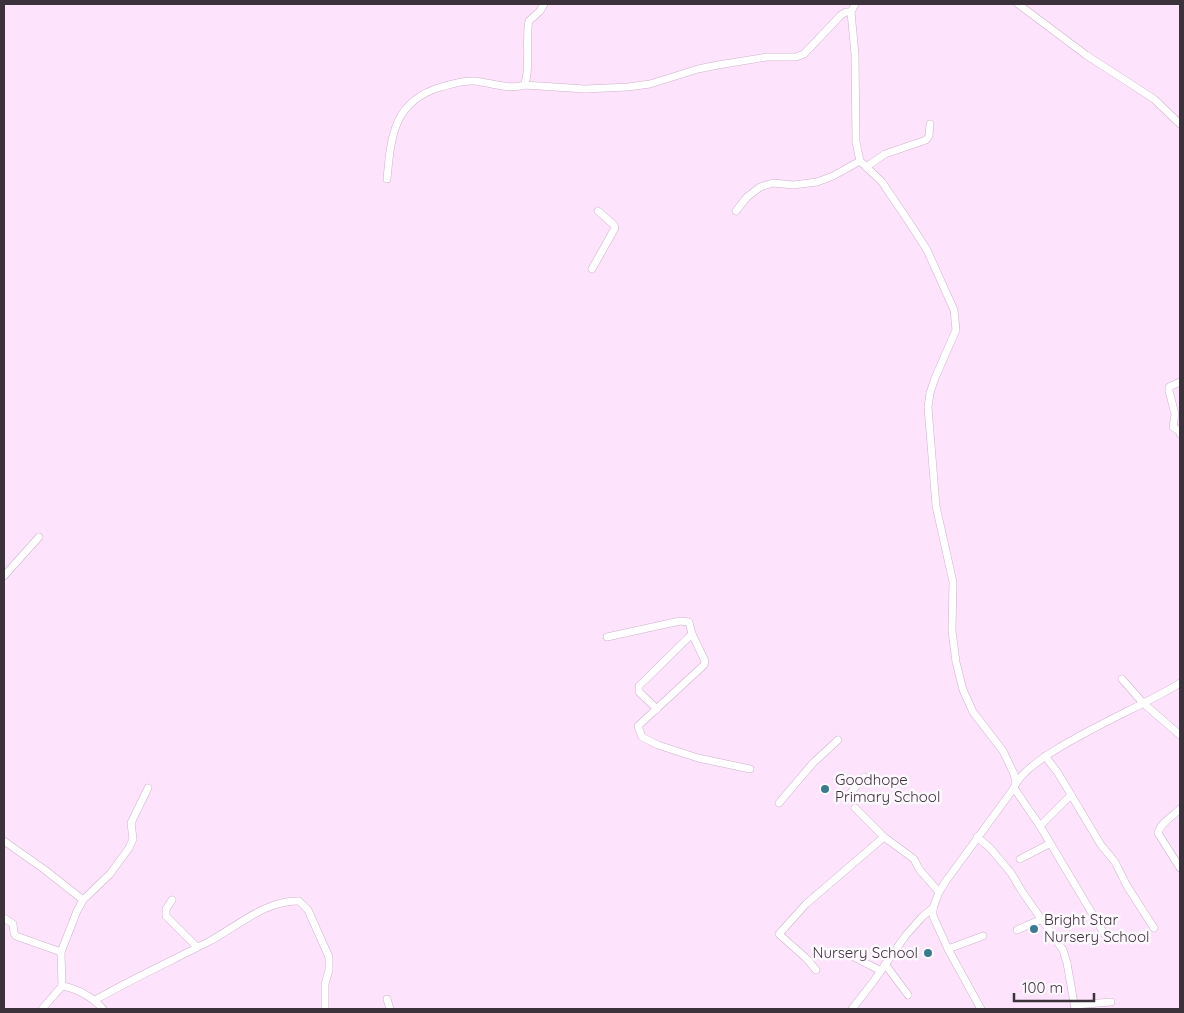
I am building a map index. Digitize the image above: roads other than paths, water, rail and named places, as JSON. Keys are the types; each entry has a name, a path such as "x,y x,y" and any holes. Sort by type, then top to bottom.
{"street":[{"path":"524,85 527,79 529,21 540,11 544,4"},
{"path":"855,4 851,12 856,54 856,142 860,161 882,182 927,250 954,310 956,330 935,378 928,407 936,506 953,582 954,649 960,677 973,712 1006,756 1014,774 1015,785 1105,935"},
{"path":"1018,4 1086,55 1154,99 1180,124"},
{"path":"387,179 394,126 399,116 423,94 433,89 464,81 516,88 524,85 575,89 628,87 650,84 698,69 718,65 768,57 796,58 804,54 841,15 851,12"},
{"path":"866,167 886,154 926,140 930,124"},
{"path":"736,211 747,197 760,186 773,183 793,185 817,182 833,176 860,161"},
{"path":"592,269 615,228 598,211"},
{"path":"1180,382 1169,388 1175,414 1173,427 1180,434"},
{"path":"4,576 39,536"},
{"path":"607,637 685,620 689,622 692,634 705,661 704,665 638,726 642,737 658,745 690,755 750,769"},
{"path":"657,709 640,692 638,686 692,634"},
{"path":"1122,679 1143,703 1180,735"},
{"path":"981,1009 948,949 933,916 933,908 939,892 1015,785 1045,756 1110,719 1180,683"},
{"path":"779,803 814,763 838,740"},
{"path":"1045,756 1071,795 1100,845 1115,862 1154,928"},
{"path":"847,797 864,777"},
{"path":"42,1009 62,986 61,952 77,911 84,900 110,874 129,848 133,839 130,829 131,823 148,788"},
{"path":"1040,826 1071,795"},
{"path":"855,808 884,837 914,859 918,869 939,892"},
{"path":"1180,809 1159,829 1158,833 1180,868"},
{"path":"816,970 808,959 779,934 806,904 884,837"},
{"path":"977,837 990,848 1011,873 1063,950 1075,1007 1111,1002"},
{"path":"4,841 84,900"},
{"path":"1020,859 1049,844"},
{"path":"172,900 166,909 166,916 197,947"},
{"path":"95,1000 269,907 280,903 299,901 308,910 329,957 329,970 325,984 325,1009"},
{"path":"852,1009 906,935 933,908"},
{"path":"4,918 13,924 16,936 61,952"},
{"path":"1017,930 1042,919"},
{"path":"948,949 982,936"},
{"path":"852,956 881,971"},
{"path":"885,964 908,995"},
{"path":"62,986 80,991 95,1000 103,1009"},
{"path":"387,999 390,1009"}],"place":[{"name":"Goodhope Primary School","path":"825,789"},
{"name":"Bright Star Nursery School","path":"1034,929"},
{"name":"Nursery School","path":"928,953"}]}
